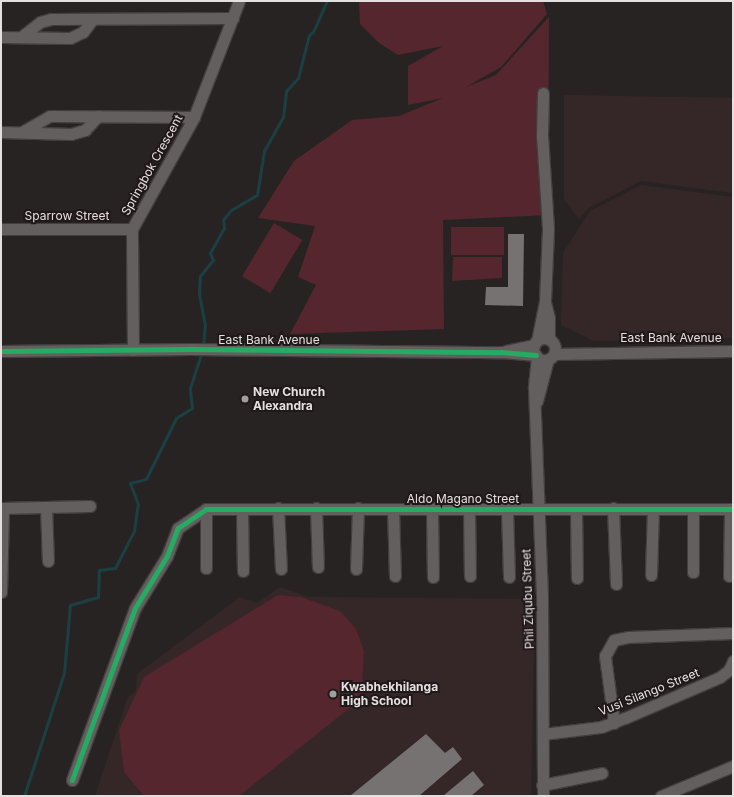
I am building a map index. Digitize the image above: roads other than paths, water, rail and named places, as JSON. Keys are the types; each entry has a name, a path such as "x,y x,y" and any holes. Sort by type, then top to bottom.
{"street":[{"name":"Springbok Crescent","path":"133,350 132,229 194,117 239,1"},
{"path":"21,37 45,20 233,18"},
{"path":"1,37 75,37 83,32 92,20"},
{"name":"Phil Ziqubu Street","path":"542,791 543,734 537,402 544,350 548,228 542,136 543,93"},
{"path":"22,132 46,116 194,117"},
{"path":"1,132 78,133 98,116"},
{"name":"Sparrow Street","path":"1,229 132,229"},
{"name":"East Bank Avenue","path":"1,351 191,349 501,352 544,350 609,352 733,351"},
{"path":"1,592 2,508 90,506"},
{"path":"46,507 48,561"},
{"path":"278,508 281,569"},
{"path":"316,508 318,567"},
{"path":"356,569 358,508"},
{"path":"393,508 395,576"},
{"path":"432,508 433,577"},
{"path":"469,508 470,576"},
{"path":"613,508 616,584"},
{"path":"206,509 206,568"},
{"name":"Aldo Magano Street","path":"72,780 135,608 166,556 178,528 195,515 206,509 731,509"},
{"path":"242,509 243,570"},
{"path":"508,509 509,577"},
{"path":"576,509 576,578"},
{"path":"651,575 653,509"},
{"path":"693,509 693,572"},
{"path":"729,576 731,509"},
{"path":"614,722 605,656 614,640 628,637 733,633"},
{"name":"Vusi Silango Street","path":"543,734 575,731 614,722 720,677 729,670 733,661"},
{"path":"661,796 733,766"},
{"path":"542,791 602,773"}],"waterway":[{"path":"203,347 205,325 199,294 200,276 213,260 210,253 224,228 223,220 231,210 257,195 264,151 283,117 286,91 298,78 309,35 313,32 327,1"},
{"path":"24,796 64,673 70,605 98,597 99,570 115,568 134,531 138,504 130,483 146,479 176,418 192,408 190,388 202,352"}],"place":[{"name":"New Church Alexandra","path":"245,399"},
{"name":"Kwabhekhilanga High School","path":"333,694"}]}
